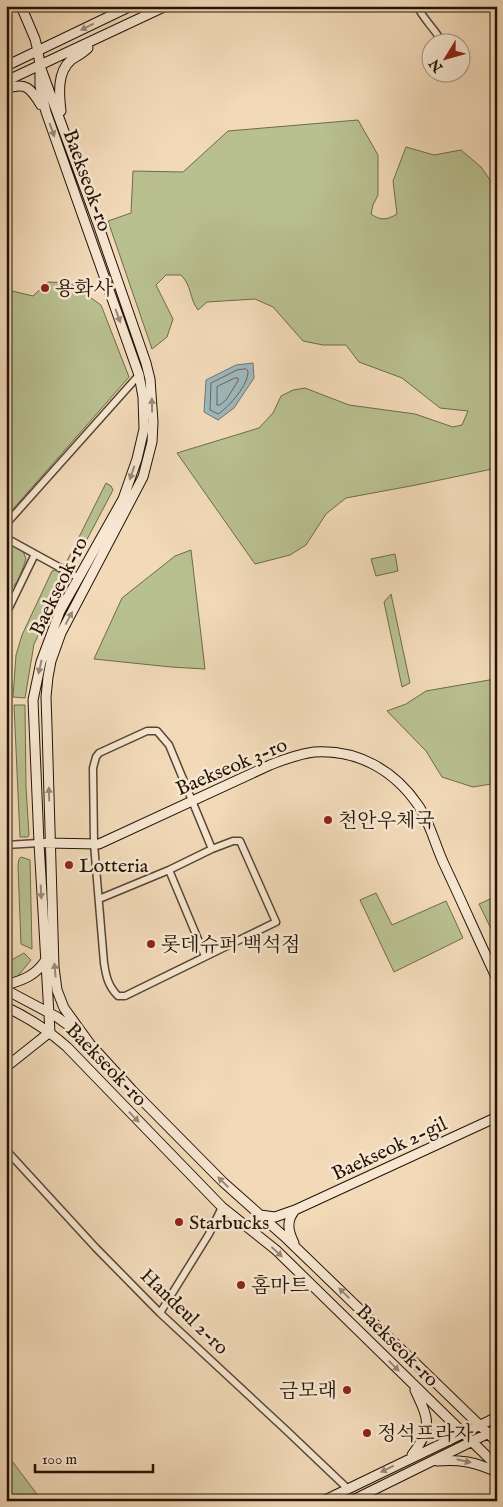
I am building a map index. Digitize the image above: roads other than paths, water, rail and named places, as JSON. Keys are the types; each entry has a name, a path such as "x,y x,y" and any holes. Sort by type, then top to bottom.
{"main road":[{"name":"Baekseok-ro","path":"21,6 38,51 40,86 46,112 139,375 143,397 144,429 137,458 123,500 60,611 44,654 33,700 45,960 53,1014 50,1032 222,1208 276,1250 497,1466"},
{"path":"6,66 131,6"},
{"path":"6,81 98,40 166,6"},
{"path":"61,122 59,88 62,73 70,61 98,40"},
{"name":"Baekseok-ro","path":"40,66 146,363 150,379 153,422 152,442 143,477 61,633 52,661 46,697 54,967 57,990 64,1008 90,1044 132,1090 223,1182 296,1248 480,1425 492,1431 497,1442"},
{"path":"6,89 20,85 32,90 46,112"},
{"name":"Baekseok 3-ro","path":"39,843 99,844 291,757 314,752 336,752 352,755 379,767 399,782 419,806 497,979"},
{"path":"6,985 32,975 39,970 45,960"},
{"path":"6,990 53,1014 77,1031 90,1044"},
{"path":"53,1014 57,990"},
{"path":"6,1007 34,1021 50,1032 6,1067"},
{"name":"Baekseok 2-gil","path":"259,1215 275,1217 295,1210 497,1118"},
{"path":"295,1210 291,1215 288,1226 296,1248"},
{"path":"410,1458 422,1443 427,1429 426,1414 411,1383"},
{"path":"322,1501 497,1417"},
{"path":"351,1501 492,1431"},
{"path":"429,1462 456,1459 497,1472"}],"street":[{"path":"417,6 423,18 436,32"},
{"path":"6,524 139,375"},
{"path":"6,538 78,578"},
{"path":"6,614 35,554"},
{"path":"6,593 16,592"},
{"path":"98,899 169,870 212,849 233,841 240,841 276,922 125,996 118,996 111,989 105,971 98,899 94,844 93,768 96,757 99,754 147,731 157,731 169,745 212,849"},
{"name":"Baekseok 3-ro","path":"6,845 39,843"},
{"path":"169,870 205,956"},
{"name":"Handeul 2-ro","path":"6,1150 160,1313 347,1488"},
{"path":"160,1313 209,1234 222,1208"}],"water":[{"path":"253,363 254,378 234,408 218,420 204,412 206,380 236,365"}],"place":[{"name":"용화사","path":"45,288"},
{"name":"천안우체국","path":"328,820"},
{"name":"Lotteria","path":"69,865"},
{"name":"롯데슈퍼 백석점","path":"151,944"},
{"name":"Starbucks","path":"179,1222"},
{"name":"홈마트","path":"241,1285"},
{"name":"금모래","path":"347,1390"},
{"name":"정석프라자","path":"367,1433"}]}
